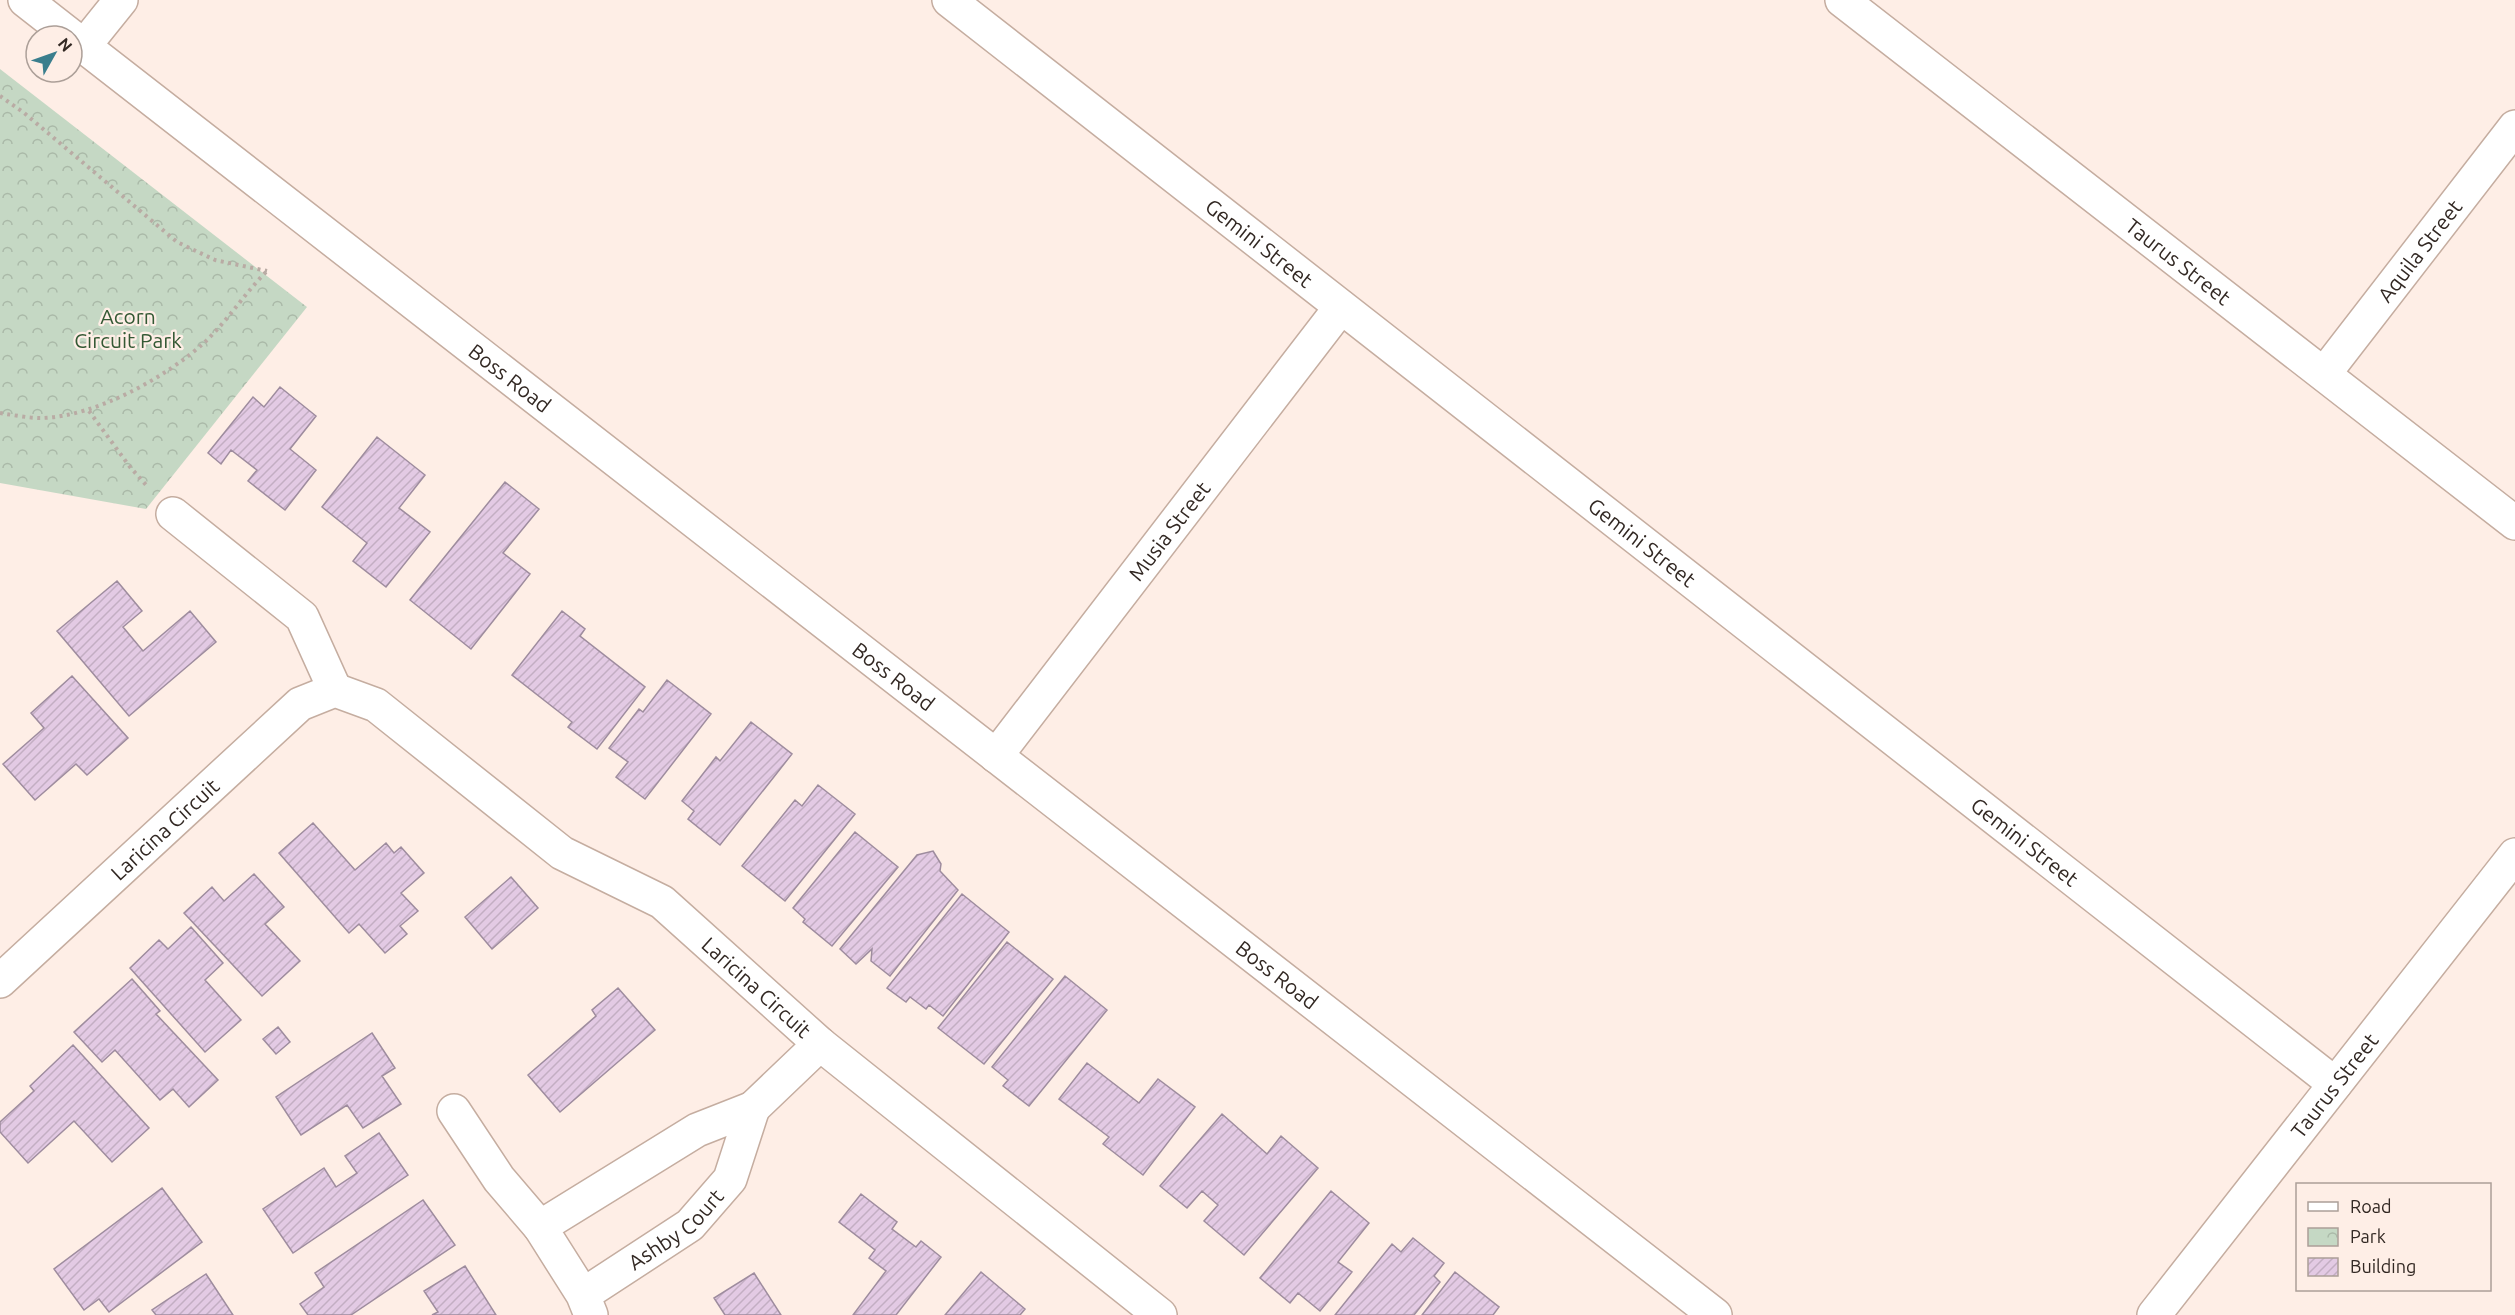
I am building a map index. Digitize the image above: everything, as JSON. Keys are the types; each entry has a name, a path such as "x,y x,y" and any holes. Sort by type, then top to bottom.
{"street":[{"name":"Boss Road","path":"25,0 56,24"},
{"path":"84,33 121,0"},
{"name":"Gemini Street","path":"949,0 2335,1084"},
{"name":"Taurus Street","path":"1842,0 2515,523"},
{"name":"Boss Road","path":"84,46 1715,1315"},
{"name":"Aquila Street","path":"2324,375 2515,127"},
{"name":"Musia Street","path":"996,756 1341,307"},
{"path":"173,514 302,617 335,690"},
{"name":"Laricina Circuit","path":"0,981 300,704 335,690 376,705 562,853 662,902 820,1044 1160,1315"},
{"name":"Taurus Street","path":"2154,1315 2515,855"},
{"name":"Ashby Court","path":"540,1227 697,1130 753,1108 820,1044"},
{"name":"Ashby Court","path":"454,1111 499,1179 540,1227 587,1305 690,1225 730,1179 753,1108"}],"path":[{"path":"0,96 23,112 177,242 215,260 267,271 248,290 206,341 154,380 89,411 41,418 0,413"},
{"path":"89,411 130,467 173,514"}],"green space":[{"name":"Acorn Circuit Park","path":"0,69 307,307 146,509 0,483"}],"building":[{"path":"280,387 316,416 290,449 316,470 285,510 248,481 257,470 231,450 221,464 208,453 253,397 264,407"},
{"path":"377,437 425,475 399,508 430,532 386,587 353,561 367,543 322,507"},
{"path":"505,482 539,509 503,553 530,574 471,649 410,600"},
{"path":"117,581 142,611 123,627 143,651 190,611 216,642 129,716 57,631"},
{"path":"562,611 585,629 580,636 645,687 597,749 568,727 572,722 512,675"},
{"path":"72,676 128,738 87,775 76,764 35,800 3,764 44,728 31,713"},
{"path":"667,680 711,714 645,799 616,777 628,762 609,748 639,709 643,712"},
{"path":"751,722 792,754 720,845 688,819 694,811 682,801 716,757 720,761"},
{"path":"818,785 855,814 785,901 742,866 795,800 802,806"},
{"path":"313,823 355,870 386,843 394,853 401,847 424,873 401,893 418,911 400,926 407,934 385,953 359,924 349,933 279,853"},
{"path":"855,832 898,867 832,946 803,922 805,919 793,908"},
{"path":"933,851 941,864 940,871 958,890 890,976 871,961 872,949 856,964 840,949 917,855"},
{"path":"254,874 284,907 265,924 300,961 262,996 184,913 212,887 224,901"},
{"path":"511,877 538,908 492,949 465,917"},
{"path":"962,894 1009,932 943,1016 929,1005 926,1009 910,997 906,1002 887,988"},
{"path":"191,927 223,963 205,980 241,1020 205,1052 130,968 159,940 168,949"},
{"path":"1007,942 1053,979 984,1064 938,1028"},
{"path":"1065,976 1107,1010 1029,1106 1003,1086 1008,1080 992,1067"},
{"path":"132,979 160,1011 156,1014 218,1080 189,1107 173,1089 160,1100 115,1050 102,1062 74,1032"},
{"path":"618,988 655,1030 560,1112 528,1075 596,1016 592,1010"},
{"path":"278,1027 290,1042 276,1054 263,1039"},
{"path":"372,1033 395,1068 382,1076 401,1104 363,1128 347,1105 301,1135 276,1097"},
{"path":"73,1045 149,1128 112,1162 74,1121 28,1163 0,1132 0,1122 34,1091 30,1086"},
{"path":"1087,1063 1139,1103 1158,1079 1195,1107 1143,1175 1103,1144 1109,1137 1059,1099"},
{"path":"1222,1114 1267,1154 1281,1136 1318,1168 1244,1255 1204,1221 1218,1205 1202,1191 1187,1208 1160,1186"},
{"path":"379,1133 408,1175 293,1253 263,1209 324,1168 336,1187 357,1173 345,1156"},
{"path":"162,1188 202,1242 109,1312 99,1299 84,1310 54,1269"},
{"path":"1331,1191 1369,1223 1338,1262 1352,1272 1320,1311 1298,1293 1290,1303 1260,1278"},
{"path":"861,1194 897,1222 892,1229 916,1247 921,1241 941,1257 896,1315 853,1315 886,1271 869,1258 875,1250 839,1222"},
{"path":"423,1200 455,1245 351,1315 308,1315 300,1304 324,1287 315,1273"},
{"path":"1413,1238 1444,1263 1434,1276 1440,1282 1414,1315 1335,1315 1392,1244 1401,1252"},
{"path":"465,1266 496,1315 432,1315 438,1312 424,1291"},
{"path":"981,1272 1025,1309 1020,1315 945,1315"},
{"path":"1455,1272 1499,1307 1493,1315 1422,1315"},
{"path":"754,1273 781,1315 725,1315 714,1298"},
{"path":"206,1274 233,1315 156,1315 152,1310"}]}
